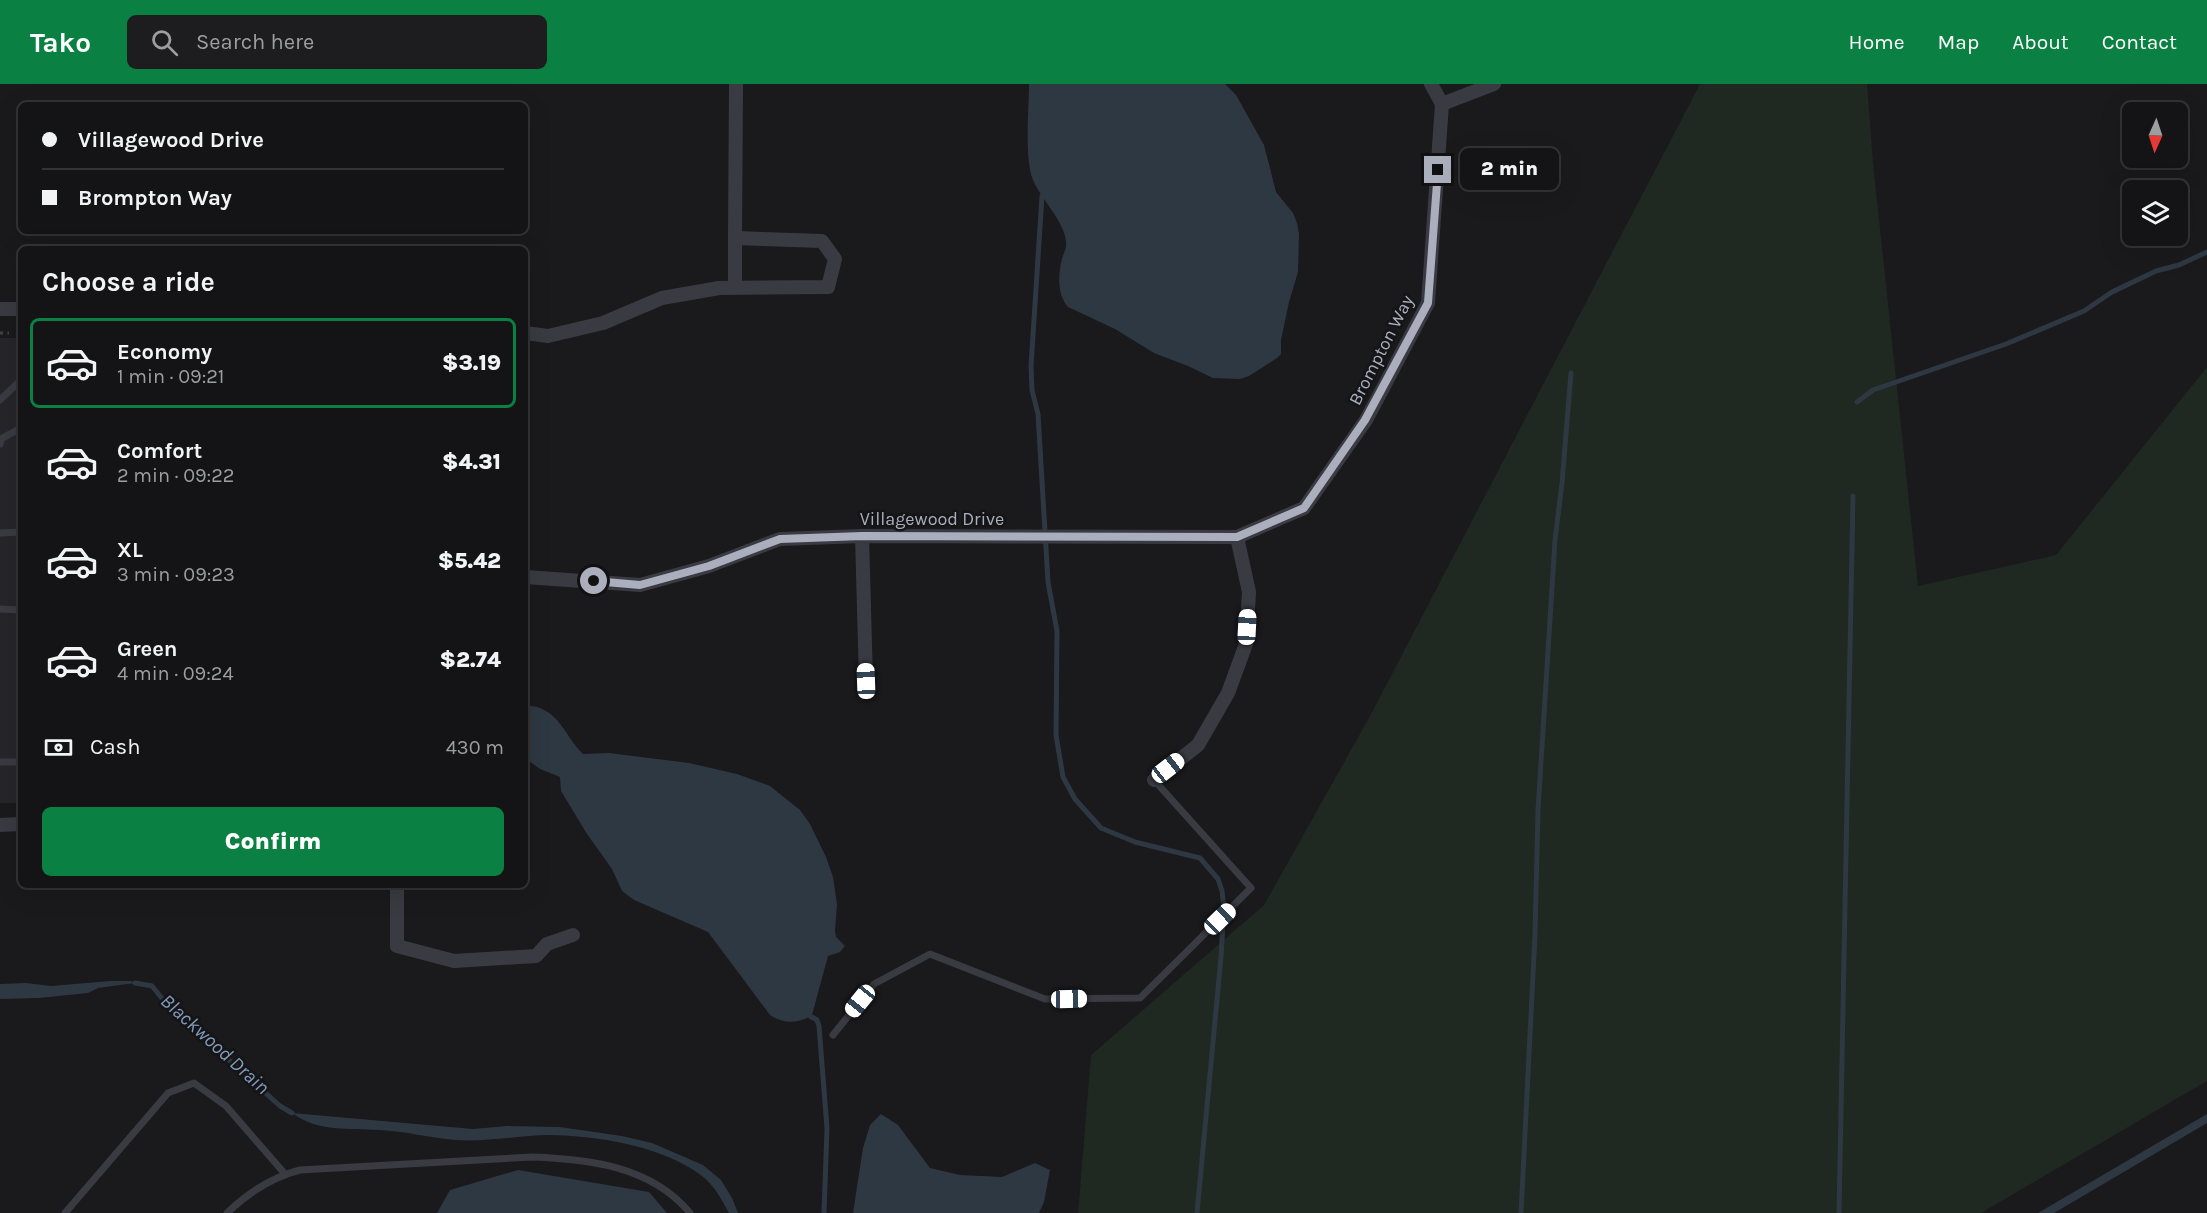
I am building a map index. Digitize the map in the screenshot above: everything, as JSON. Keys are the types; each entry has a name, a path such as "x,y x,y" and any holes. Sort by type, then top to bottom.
{"street":[{"path":"735,286 736,84"},
{"path":"1431,84 1442,104 1494,84"},
{"name":"Brompton Way","path":"1304,508 1365,420 1428,303 1442,104"},
{"path":"528,333 548,336 603,323 662,298 735,286 828,287 835,259 822,241 735,238"},
{"path":"0,309 18,309"},
{"name":"Villagewood Drive","path":"528,577 640,585 709,566 780,539 862,536 1237,537 1304,508"},
{"path":"862,536 866,681"},
{"path":"1154,780 1198,745 1228,693 1246,644 1249,592 1237,537"},
{"path":"0,825 18,824"},
{"path":"397,888 397,946 454,961 536,956 547,944 573,935"}],"lane":[{"path":"0,400 18,383"},
{"path":"0,444 1,439 18,430"},
{"path":"0,533 18,532"},
{"path":"0,609 18,610"},
{"path":"0,762 18,762"},
{"path":"833,1035 874,984 930,954 1045,999 1140,998 1251,888 1154,780"},
{"path":"65,1213 168,1093 194,1083 226,1106 285,1174"},
{"path":"227,1213 263,1185 285,1174 300,1170 356,1165 532,1157 566,1158 602,1163 635,1173 662,1186 690,1213"}],"path":[{"path":"0,333 9,333"}],"shaded area":[{"path":"1029,84 1225,84 1236,95 1264,145 1276,192 1293,213 1299,234 1298,272 1281,340 1281,354 1277,358 1249,376 1240,379 1213,378 1154,353 1115,329 1068,307 1062,297 1059,284 1066,246 1064,233 1030,171"},
{"path":"1700,84 1867,84 1873,162 1918,586 2056,555 2207,367 2207,1081 1981,1213 1078,1213 1091,1055 1264,905 1370,716"},
{"path":"0,338 18,338 18,803 0,803"},
{"path":"528,707 541,708 555,718 583,754 609,753 689,763 737,774 770,786 800,810 810,824 833,877 837,904 836,937 845,946 840,952 828,956 812,1015 791,1022 770,1015 708,932 634,900 622,891 612,869 561,791 560,777 540,769 528,760"},
{"path":"110,981 135,983 98,988 88,993 0,999 0,984 26,983 51,986"},
{"path":"292,1113 473,1129 507,1126 560,1127 622,1136 652,1143 703,1165 721,1180 738,1213 729,1213 721,1198 702,1176 668,1157 628,1144 586,1137 546,1135 456,1140 389,1131 323,1126"},
{"path":"881,1114 898,1125 930,1168 960,1175 1002,1177 1035,1163 1050,1170 1044,1202 1039,1213 853,1213 863,1148 870,1125"},
{"path":"2207,1114 2207,1123 2054,1213 2038,1213"},
{"path":"518,1170 649,1192 667,1213 437,1213 450,1190"}],"waterway":[{"path":"1042,196 1031,366 1032,390 1038,414 1048,582 1057,631 1056,735 1063,777 1075,799 1101,828 1135,842 1200,858 1218,879 1222,891 1224,907 1221,957 1197,1213"},
{"path":"1857,402 1873,390 2006,344 2084,311 2112,292 2156,271 2179,265 2207,252"},
{"path":"1521,1213 1535,935 1538,810 1555,540 1571,373"},
{"path":"1839,1213 1853,496"},
{"name":"Blackwood Drain","path":"135,983 152,986 173,1012 280,1106 292,1113"},
{"path":"810,1016 817,1020 819,1026 827,1128 824,1213"}],"route":[{"path":"594,581 640,585 709,566 780,539 862,536 1237,537 1304,508 1365,420 1428,303 1438,170"}]}
